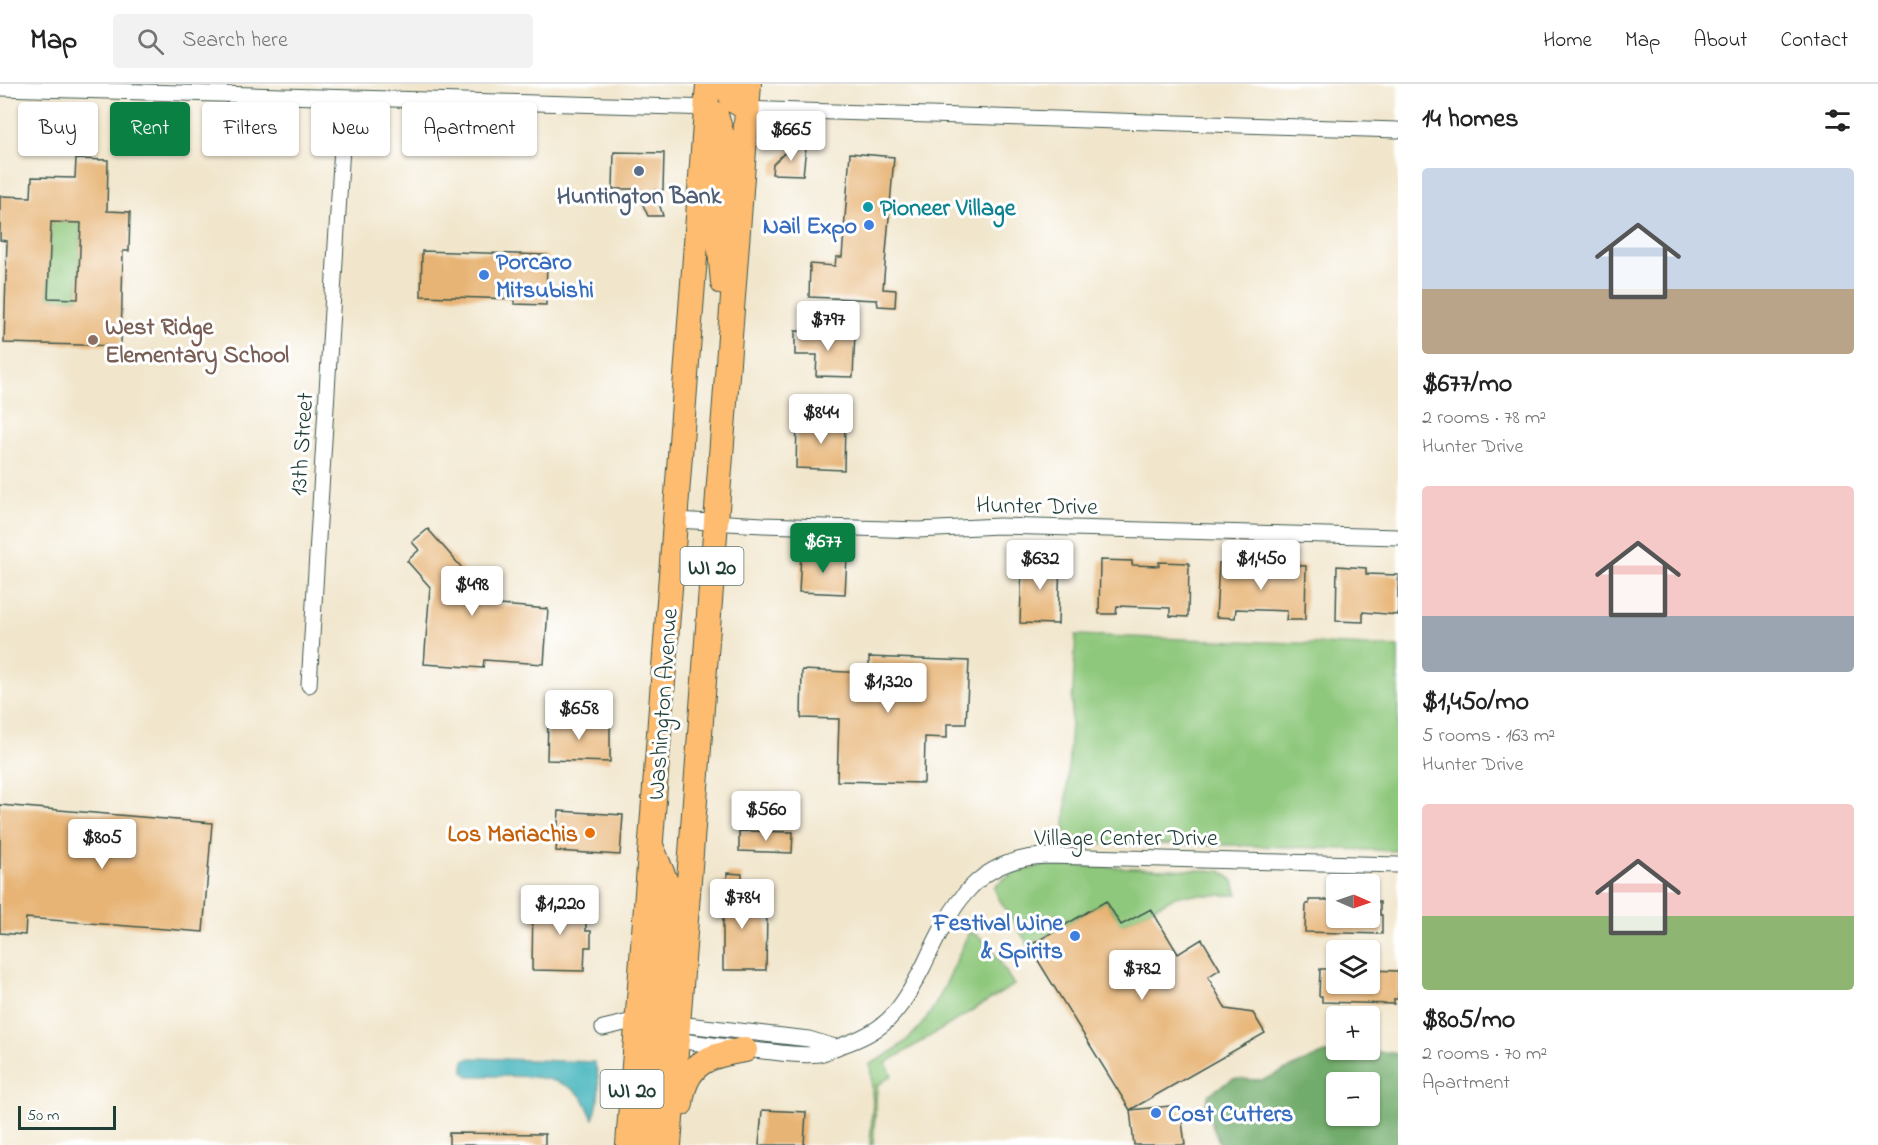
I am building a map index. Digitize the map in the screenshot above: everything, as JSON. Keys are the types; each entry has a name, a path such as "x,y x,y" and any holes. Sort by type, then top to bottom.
{"main road":[{"name":"Washington Avenue","path":"669,1145 657,1029 652,846 708,84"},
{"path":"727,84 732,100 748,109"},
{"name":"Washington Avenue","path":"628,1145 657,1029 715,522 749,84"},
{"path":"707,108 716,115 723,138 718,212 730,332"},
{"path":"650,1145 657,1029"},
{"path":"678,1145 682,1090 693,1071 703,1060 720,1053 745,1050"}],"street":[{"path":"0,88 1398,130"},
{"name":"13th Street","path":"309,686 345,98"},
{"name":"Hunter Drive","path":"676,520 918,530 999,526 1398,537"},
{"name":"Village Center Drive","path":"657,1029 745,1050 799,1054 821,1054 863,1037 888,1020 901,1005 914,985 956,903 978,880 1014,861 1047,856 1398,866"},
{"name":"Village Center Drive","path":"603,1028 809,1038 835,1047"}],"green space":[{"path":"51,222 81,223 78,299 48,298"},
{"path":"1076,635 1398,647 1398,851 1229,845 1064,843"},
{"path":"1049,865 1221,871 1232,881 1238,895 1178,895 1121,925 1106,901 1029,946 994,888 1012,874"},
{"path":"969,932 989,946 1014,985 886,1063 892,1075 877,1086 873,1145 870,1145 873,1102 870,1064 908,1039 933,1009"},
{"path":"1380,1052 1398,1054 1398,1145 1220,1145 1205,1105 1209,1094 1233,1079 1263,1080 1325,1053 1326,1060 1380,1060"}],"water":[{"path":"471,1058 594,1062 599,1090 593,1119 582,1097 569,1087 542,1078 527,1076 468,1076 464,1072 464,1060"}],"building":[{"path":"791,147 806,147 803,175 772,174 773,164"},
{"name":"Huntington Bank","path":"614,152 664,153 663,190 655,190 663,216 648,216 636,189 613,189"},
{"name":"Pioneer Village","path":"850,153 894,157 883,289 896,290 895,307 878,306 877,300 809,297 810,264 835,266 836,257 842,257"},
{"path":"76,159 108,160 107,211 130,212 129,251 123,251 121,346 4,343 7,241 0,240 0,196 31,197 32,177 75,178","holes":["51,222 81,223 78,299 48,298"]},
{"name":"Porcaro Mitsubishi","path":"422,251 547,255 546,305 514,304 514,299 421,296"},
{"path":"795,331 855,333 853,377 816,376 817,355 795,355"},
{"path":"797,421 845,422 844,470 796,468"},
{"path":"428,529 469,576 468,588 489,590 488,604 548,609 544,664 484,660 483,668 424,664 430,587 407,561 419,550 412,542"},
{"path":"801,555 847,557 845,594 799,592"},
{"path":"1022,558 1060,559 1058,624 1020,623"},
{"path":"1100,560 1132,561 1132,565 1159,566 1159,562 1189,563 1188,617 1170,616 1170,608 1117,606 1116,614 1099,614"},
{"path":"1219,563 1237,564 1236,569 1291,571 1291,565 1306,566 1305,620 1286,620 1287,611 1236,609 1235,618 1216,617"},
{"path":"1337,566 1366,568 1366,574 1398,575 1398,615 1363,612 1363,622 1336,621"},
{"path":"869,657 969,661 966,724 947,724 947,738 925,737 924,783 837,781 839,719 801,718 802,670 869,673"},
{"path":"548,720 610,722 610,762 547,760"},
{"path":"0,805 212,823 203,932 26,918 25,935 0,933"},
{"name":"Los Mariachis","path":"559,811 623,815 620,855 556,851"},
{"path":"739,831 793,832 792,853 739,851"},
{"path":"727,873 742,874 742,910 767,911 766,970 723,970 723,882 727,882"},
{"path":"1309,900 1326,900 1326,928 1380,928 1380,915 1382,915 1382,934 1305,932 1306,904 1309,904"},
{"path":"533,901 586,902 586,931 591,931 591,947 585,947 584,971 532,970"},
{"path":"1106,901 1121,925 1151,909 1178,954 1202,939 1220,969 1208,977 1226,1009 1253,1013 1265,1033 1130,1110 1029,946"},
{"path":"1320,969 1326,969 1326,994 1380,994 1380,970 1398,971 1398,999 1394,999 1394,1004 1322,1002 1322,996 1319,996"},
{"path":"1180,1105 1185,1145 1134,1145 1130,1110"},
{"path":"762,1110 806,1112 804,1145 759,1145"},
{"path":"449,1133 545,1134 545,1145 449,1145"}],"place":[{"name":"Huntington Bank","path":"639,171"},
{"name":"Pioneer Village","path":"868,207"},
{"name":"Nail Expo","path":"869,225"},
{"name":"Porcaro Mitsubishi","path":"484,275"},
{"name":"West Ridge Elementary School","path":"93,340"},
{"name":"Los Mariachis","path":"590,833"},
{"name":"Festival Wine & Spirits","path":"1075,936"},
{"name":"Cost Cutters","path":"1156,1113"}]}
